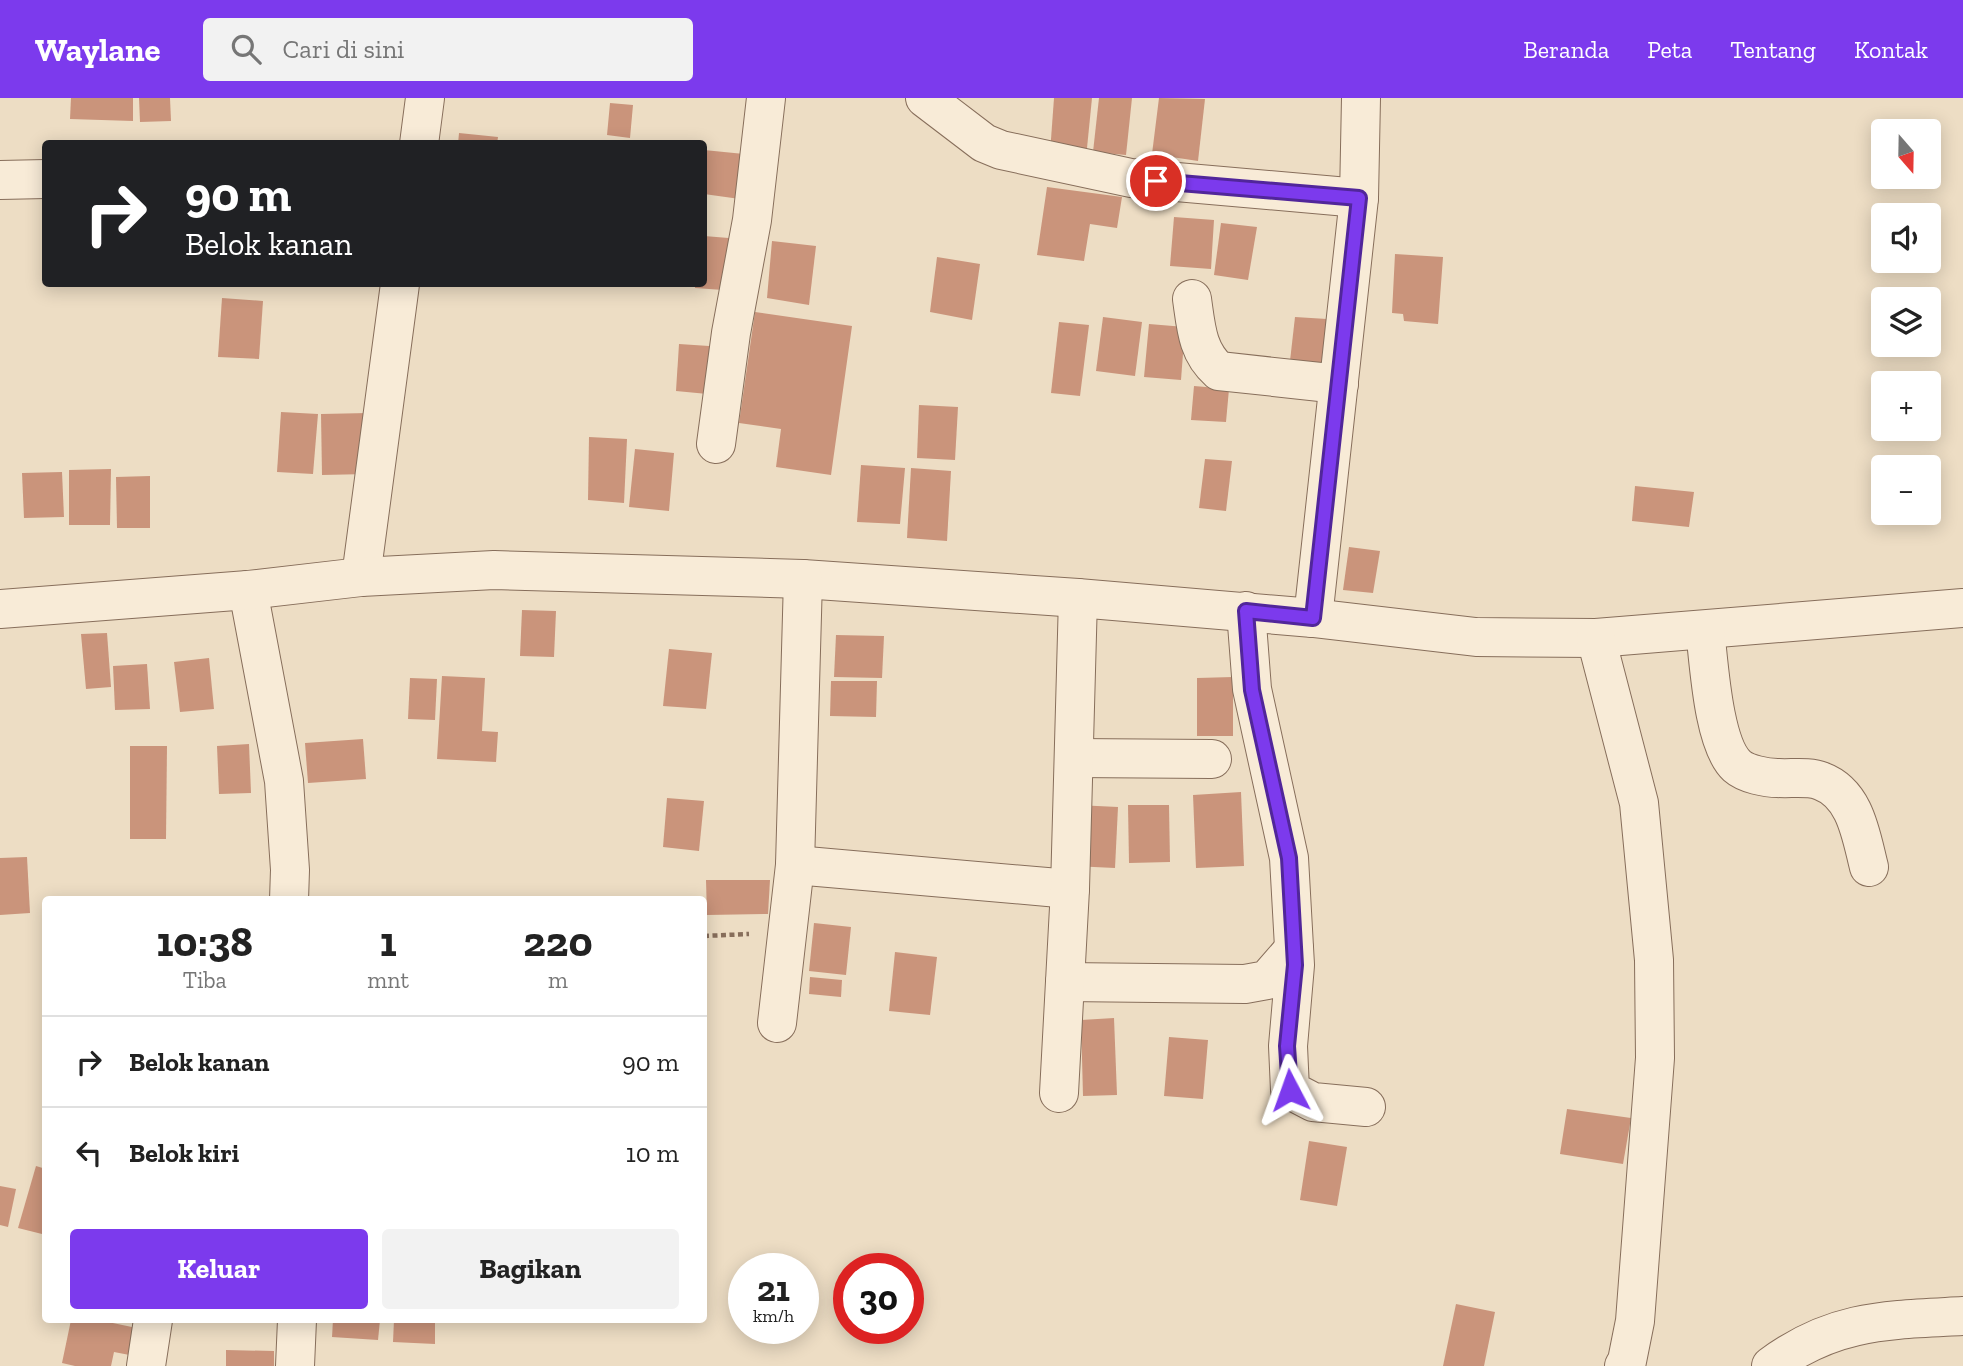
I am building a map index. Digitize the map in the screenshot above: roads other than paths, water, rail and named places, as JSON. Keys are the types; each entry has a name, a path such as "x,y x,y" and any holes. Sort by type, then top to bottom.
{"street":[{"path":"420,140 425,98"},
{"path":"716,444 752,220 765,98"},
{"path":"925,98 985,143 1001,150 1131,178 1359,198"},
{"path":"1313,618 1359,198 1361,98"},
{"path":"0,180 42,179"},
{"path":"360,577 400,287"},
{"path":"1192,299 1197,335 1207,361 1219,371 1339,384"},
{"path":"0,609 248,590 360,577 494,570 803,579 1246,611 1476,637 1596,638 1963,608"},
{"path":"777,1023 795,864 803,579"},
{"path":"248,590 284,781 289,896"},
{"path":"1059,1093 1070,889 1079,598"},
{"path":"1246,611 1252,690 1289,858 1295,965 1287,1046 1290,1090 1313,1102 1366,1107"},
{"path":"1705,630 1717,720 1725,746 1737,766 1767,778 1820,780 1842,794 1856,816 1869,867"},
{"path":"1596,638 1639,803 1654,960 1654,1058 1637,1294 1635,1321 1624,1366"},
{"path":"1074,758 1212,759"},
{"path":"795,864 1070,889"},
{"path":"1065,982 1245,984 1267,980 1294,949"},
{"path":"1771,1366 1832,1331 1881,1320 1963,1316"},
{"path":"146,1366 153,1323"},
{"path":"295,1366 297,1323"}]}
